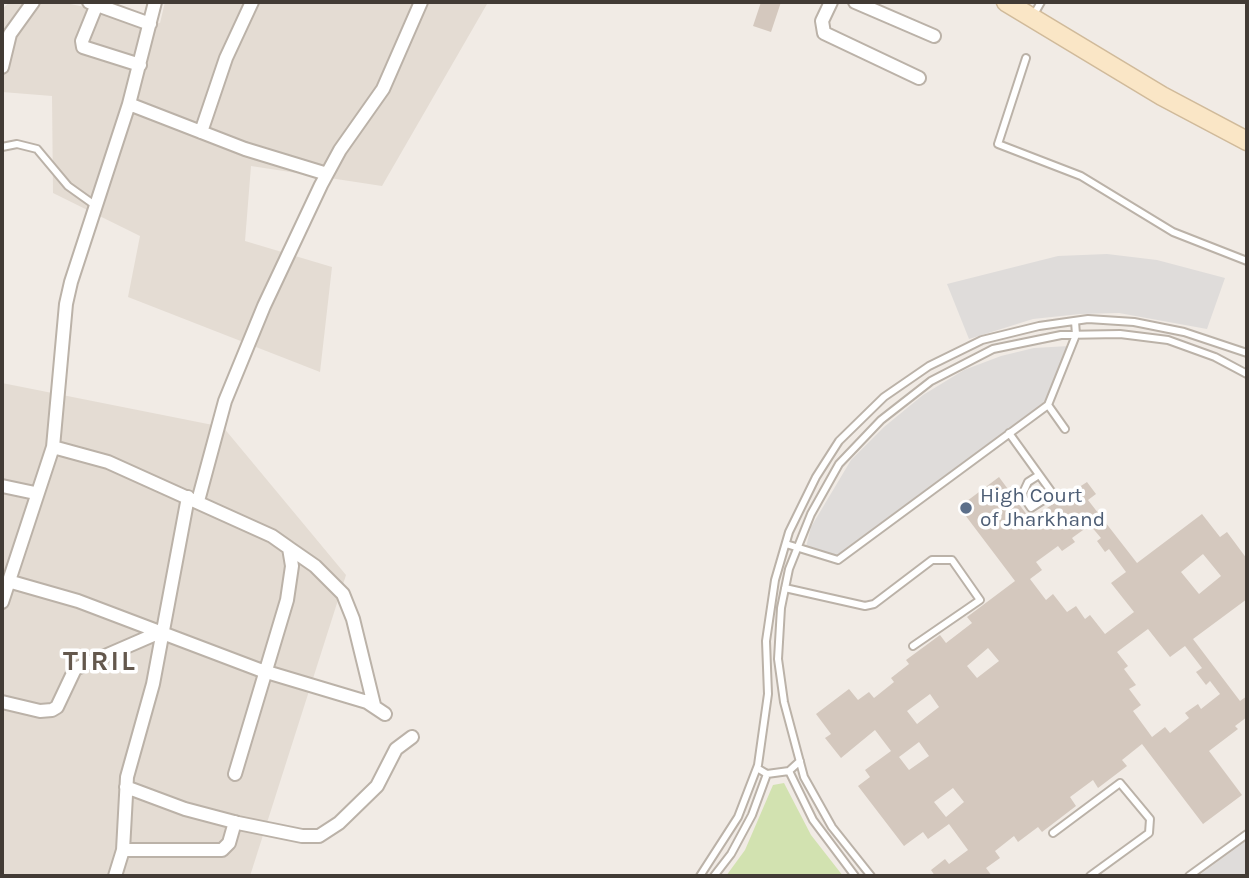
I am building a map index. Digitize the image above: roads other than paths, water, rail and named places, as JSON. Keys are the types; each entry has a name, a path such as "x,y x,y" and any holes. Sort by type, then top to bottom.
{"main road":[{"path":"1006,2 1036,10 1162,96 1247,141"}],"street":[{"path":"2,67 10,34 33,2"},
{"path":"2,600 52,447 66,304 129,104 155,2"},
{"path":"201,132 226,58 252,2"},
{"path":"115,876 123,850 126,787 160,634 193,499 236,370 327,174 383,89 421,2"},
{"path":"831,2 822,21 824,33 919,78"},
{"path":"855,2 934,36"},
{"path":"140,65 83,47 82,41 93,3 150,24"},
{"path":"129,104 201,132 327,174"},
{"path":"52,447 108,462 193,499 272,536 315,566 343,594 353,619 374,705"},
{"path":"2,486 35,494"},
{"path":"235,775 267,672 291,577 289,548"},
{"path":"8,581 78,601 267,672 374,705 385,714"},
{"path":"2,702 40,711 52,710 57,707 75,669 160,634"},
{"path":"126,787 185,809 235,822 302,836 319,836 328,832 377,786 396,749 412,737"},
{"path":"123,850 222,850 229,843 235,822"}],"lane":[{"path":"1026,58 998,144 1081,177 1173,232 1247,261"},
{"path":"2,147 17,144 37,149 68,186 96,206"},
{"path":"786,544 838,560 1048,405 1076,335 1074,321"},
{"path":"700,876 738,817 757,768 765,732 768,694 766,641 775,580 786,544 816,477 839,441 884,397 929,366 982,340 1039,326 1074,321 1134,323 1184,332 1247,353"},
{"path":"871,876 832,827 804,777 784,702 778,659 785,588 811,514 839,464 881,420 931,381 993,349 1076,335 1120,334 1168,340 1215,357 1247,374"},
{"path":"1048,405 1065,429"},
{"path":"1009,433 1053,494 1031,508 1022,495 1028,482 1039,475"},
{"path":"785,588 865,606 874,604 932,560 952,560 980,600 913,646"},
{"path":"757,768 767,774 789,771 800,761"},
{"path":"789,771 813,820 855,876"},
{"path":"714,876 731,854 752,814 767,774"},
{"path":"1053,833 1120,783 1150,819 1149,833 1090,876"},
{"path":"1189,876 1247,834"}],"place":[{"name":"High Court of Jharkhand","path":"966,508"}],"district":[{"name":"TIRIL","path":"100,662"}]}
